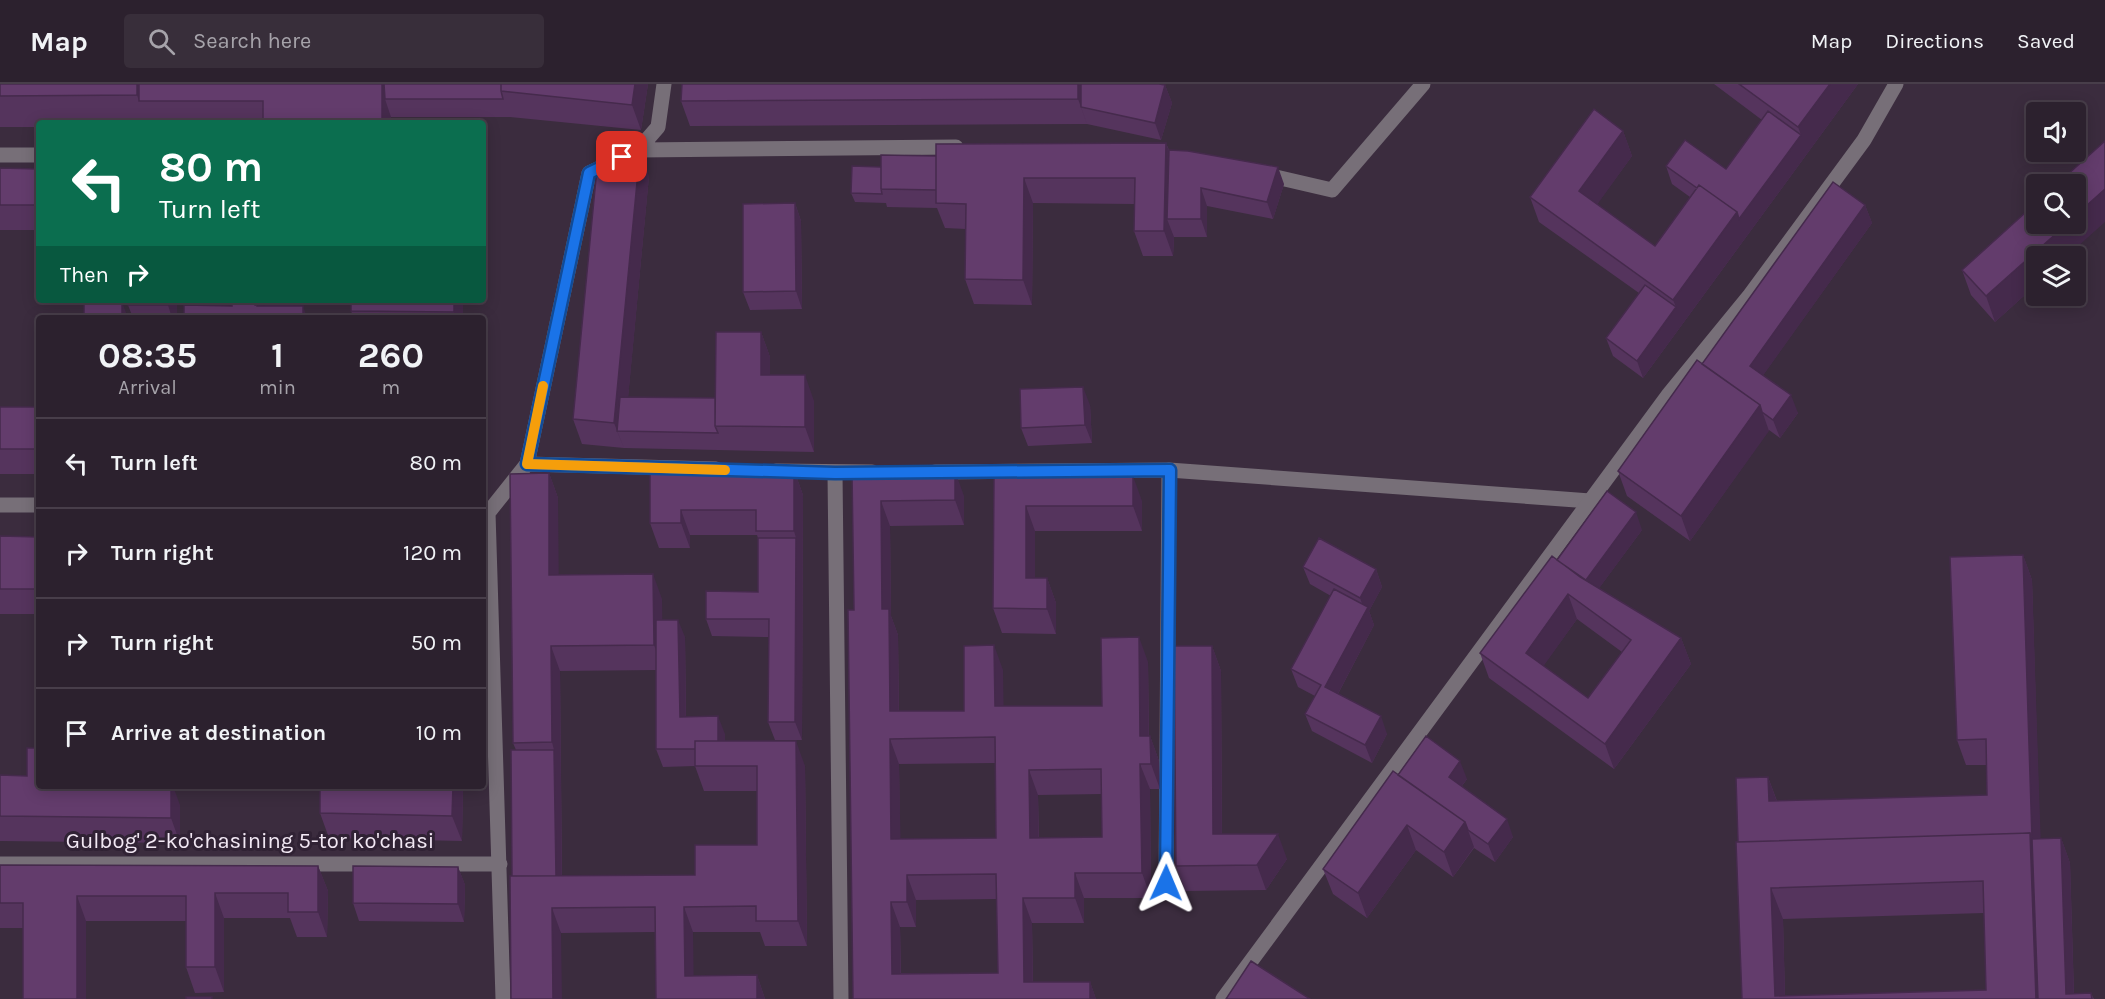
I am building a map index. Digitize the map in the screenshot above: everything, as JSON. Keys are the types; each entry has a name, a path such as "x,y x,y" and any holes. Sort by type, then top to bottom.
{"street":[{"path":"503,999 486,513 527,464 589,173 638,150 658,127 664,84"},
{"path":"1243,171 1332,190 1423,84"},
{"path":"1222,999 1669,394 1749,295 1864,140 1896,84"},
{"path":"638,150 973,147"},
{"path":"0,155 36,155"},
{"path":"527,464 728,470"},
{"path":"919,472 1170,470 1590,501"},
{"path":"1166,883 1170,470"},
{"path":"764,471 883,472"},
{"path":"835,473 841,999"},
{"path":"0,505 36,505"},
{"name":"Gulbog' 2-ko'chasining 5-tor ko'chasi","path":"0,864 500,864"}],"building":[{"path":"0,84 137,84 137,95 0,96"},
{"path":"139,84 382,84 382,120 263,120 263,101 139,101"},
{"path":"384,84 501,84 503,99 385,99"},
{"path":"501,84 635,84 632,105 501,91"},
{"path":"682,84 1078,84 1078,99 681,101"},
{"path":"1081,84 1165,85 1155,123 1081,107"},
{"path":"1739,84 1830,84 1798,127"},
{"path":"1594,109 1623,131 1579,191 1655,246 1699,185 1737,212 1673,300 1530,197"},
{"path":"1768,111 1801,135 1739,219 1737,212 1699,185 1697,188 1666,166 1685,140 1726,169"},
{"path":"2105,141 2105,189 2086,206 2086,174 2068,174 2082,162 2086,162 2086,158"},
{"path":"1166,143 1164,231 1134,231 1135,178 1024,178 1023,280 965,279 966,204 936,203 936,144"},
{"path":"599,147 640,151 614,423 573,419"},
{"path":"1169,150 1188,151 1278,167 1267,202 1201,188 1201,219 1167,219"},
{"path":"881,155 936,156 936,190 881,189"},
{"path":"852,166 881,167 882,194 851,193"},
{"path":"0,168 36,169 36,205 0,205"},
{"path":"1833,182 1865,205 1750,366 1791,395 1773,420 1762,412 1760,405 1702,364"},
{"path":"795,203 796,291 743,292 743,204"},
{"path":"2026,212 2026,234 2056,234 2042,246 2026,246 2026,260 1986,296 1962,270"},
{"path":"1645,285 1676,307 1637,361 1606,338"},
{"path":"84,303 122,303 122,315 84,315"},
{"path":"128,303 168,303 168,305 128,305"},
{"path":"232,303 255,303 255,305 303,306 303,315 184,315 184,305 232,306"},
{"path":"257,303 282,303 282,306 257,306"},
{"path":"351,303 454,303 454,312 351,311"},
{"path":"716,332 761,332 761,375 805,375 805,427 715,426"},
{"path":"1697,360 1760,405 1681,516 1618,471"},
{"path":"1083,387 1085,425 1021,428 1020,389"},
{"path":"620,397 715,398 715,426 718,433 617,431"},
{"path":"0,407 36,407 36,449 0,449"},
{"path":"650,468 794,470 794,531 756,531 756,510 681,510 681,523 650,523"},
{"path":"955,471 955,500 881,501 882,609 889,609 890,711 964,711 964,646 994,645 995,706 1102,706 1101,638 1139,637 1140,736 1150,736 1151,764 1140,764 1142,873 1075,873 1075,898 1023,898 1024,982 1090,982 1090,999 853,999 848,610 854,610 852,472","holes":["995,737 996,838 891,839 890,739","1101,769 1102,837 1030,838 1029,770","996,874 998,973 892,974 891,902 907,902 907,875"]},
{"path":"549,473 549,575 653,574 654,645 551,646 552,742 513,743 510,474"},
{"path":"994,476 1133,476 1133,506 1026,506 1026,578 1047,578 1047,609 993,608"},
{"path":"1607,491 1636,512 1586,580 1557,560"},
{"path":"0,536 36,537 36,589 0,589"},
{"path":"758,538 796,538 795,722 768,722 769,619 706,619 706,591 758,592"},
{"path":"1319,538 1376,569 1360,598 1303,567"},
{"path":"2023,555 2032,839 2030,833 1738,842 1736,778 1768,777 1769,801 1987,795 1986,739 1957,740 1950,557"},
{"path":"1552,556 1580,577 1681,638 1605,744 1480,653","holes":["1568,594 1631,640 1588,698 1526,653"]},
{"path":"1334,589 1368,607 1325,687 1381,716 1365,745 1305,714 1321,685 1291,669"},
{"path":"656,620 678,620 680,717 718,716 718,741 695,741 695,749 656,749"},
{"path":"1174,646 1212,646 1213,834 1278,834 1257,865 1176,866"},
{"path":"1426,736 1460,761 1449,777 1507,819 1488,844 1468,830 1465,822 1398,775"},
{"path":"695,741 796,741 798,921 756,921 756,906 684,907 685,976 757,975 757,999 656,999 655,907 552,908 553,999 511,999 510,876 695,875 695,845 757,845 757,766 695,766"},
{"path":"27,748 36,748 36,789 171,789 171,818 0,816 0,775 27,776"},
{"path":"511,750 554,750 556,876 512,876"},
{"path":"1393,771 1465,822 1444,852 1407,825 1358,893 1323,869"},
{"path":"320,789 453,789 452,816 320,813"},
{"path":"2030,833 2036,999 1742,999 1736,842","holes":["1983,881 1986,990 1775,996 1771,888"]},
{"path":"2061,838 2066,994 2091,993 2092,999 2038,999 2032,839"},
{"path":"0,865 318,866 318,912 288,912 288,893 215,893 215,967 186,967 186,896 77,896 77,999 23,999 23,903 0,903"},
{"path":"353,866 458,867 458,904 353,903"},
{"path":"1251,961 1310,999 1226,999"},
{"path":"186,997 212,997 212,999 186,999"}],"slow traffic":[{"path":"543,386 527,464 725,470"}],"route":[{"path":"622,157 589,173 527,464 835,473 1170,470 1166,883"}]}
